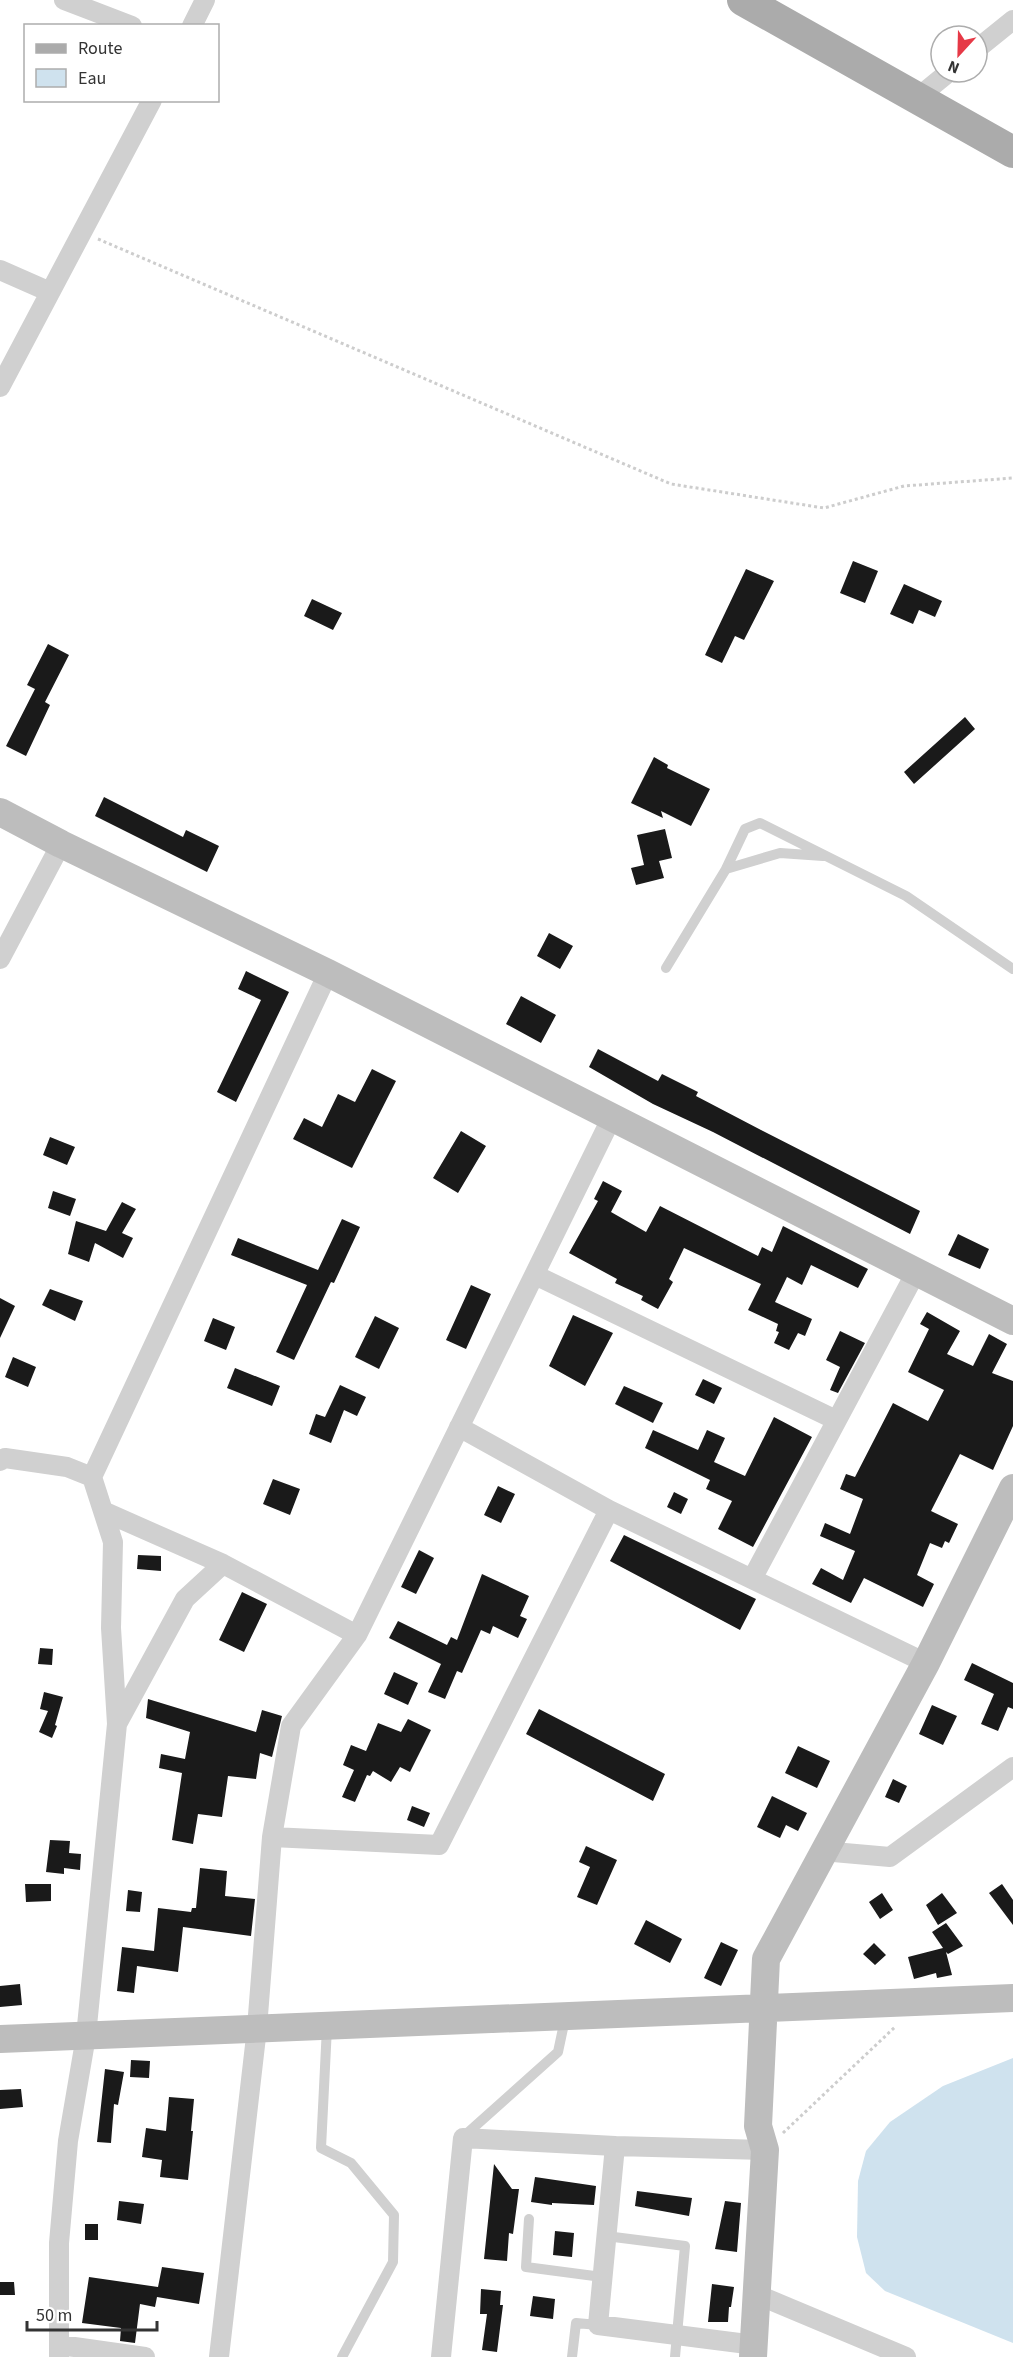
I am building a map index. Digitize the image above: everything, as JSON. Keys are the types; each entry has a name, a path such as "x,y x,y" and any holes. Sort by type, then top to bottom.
{"main road":[{"path":"743,0 1013,152"}],"street":[{"path":"64,0 127,24"},
{"path":"193,24 205,0"},
{"path":"989,39 1013,20"},
{"path":"916,99 935,84"},
{"path":"0,387 151,102"},
{"path":"0,270 50,292"},
{"path":"0,812 61,844 328,973 611,1119 1013,1321"},
{"path":"0,959 61,844"},
{"path":"145,2357 59,2351 59,2243 68,2141 86,2036 117,1724 111,1638 113,1542 92,1477 328,973"},
{"path":"219,2357 257,2028 272,1837 291,1726 357,1635 611,1119"},
{"path":"752,1579 916,1272"},
{"path":"535,1275 836,1420"},
{"path":"459,1427 609,1510 926,1663"},
{"path":"0,1461 5,1458 67,1467 92,1477"},
{"path":"615,2146 598,2325 678,2335 754,2351 765,2150 759,2126 766,1959 822,1851 926,1663 1013,1488"},
{"path":"272,1837 440,1845 609,1510"},
{"path":"105,1512 223,1564 357,1635"},
{"path":"117,1724 185,1599 223,1564"},
{"path":"822,1851 890,1857 1013,1767"},
{"path":"0,2039 1013,1997"},
{"path":"441,2357 462,2138 615,2146 765,2150"},
{"path":"758,2295 906,2357"}],"lane":[{"path":"666,968 726,869 745,829 760,823 906,896 1013,969"},
{"path":"726,869 780,853 829,856"},
{"path":"462,2138 558,2052 566,2016"},
{"path":"327,2025 321,2148 351,2163 394,2215 393,2262 342,2357"},
{"path":"529,2219 526,2267 602,2277"},
{"path":"606,2236 685,2246 675,2357"},
{"path":"572,2357 576,2323 598,2325"}],"path":[{"path":"82,232 671,484 824,508 904,486 1013,478"},
{"path":"765,2150 921,2002"}],"water":[{"path":"1013,2058 1013,2343 885,2291 866,2273 857,2237 858,2181 866,2151 890,2122 943,2086"}],"building":[{"path":"853,561 878,571 865,603 840,593"},
{"path":"746,569 774,581 744,640 735,636 722,663 705,655"},
{"path":"904,584 942,601 935,617 919,610 913,624 890,614"},
{"path":"312,599 342,613 333,630 304,616"},
{"path":"48,644 69,655 45,702 50,705 26,756 6,746 35,689 27,685"},
{"path":"965,717 975,729 914,784 904,772"},
{"path":"654,757 668,765 667,768 710,789 691,826 661,811 663,818 631,803"},
{"path":"104,797 183,837 186,830 219,846 207,872 95,816"},
{"path":"665,829 672,858 659,861 664,878 636,885 631,868 644,865 637,835"},
{"path":"549,933 573,946 560,969 537,956"},
{"path":"246,971 289,992 236,1102 217,1092 261,1000 238,989"},
{"path":"521,996 556,1015 541,1043 506,1024"},
{"path":"598,1049 658,1081 662,1074 698,1092 696,1096 920,1211 910,1234 713,1132 653,1104 589,1067"},
{"path":"372,1069 396,1081 352,1168 293,1139 304,1118 322,1127 338,1094 355,1102"},
{"path":"461,1131 486,1146 458,1193 433,1178"},
{"path":"50,1137 75,1147 67,1165 43,1155"},
{"path":"603,1181 622,1191 611,1212 646,1232 660,1206 758,1256 762,1247 772,1252 783,1226 868,1269 858,1288 811,1265 802,1285 787,1277 775,1302 812,1319 805,1336 798,1333 789,1350 774,1343 779,1332 776,1331 778,1324 748,1310 761,1284 684,1248 669,1279 673,1282 658,1309 641,1300 643,1296 615,1283 617,1279 569,1253 598,1201 594,1199"},
{"path":"53,1191 76,1199 70,1216 48,1208"},
{"path":"122,1202 136,1209 122,1233 133,1238 123,1258 95,1243 89,1262 68,1254 76,1221 106,1231"},
{"path":"342,1219 360,1227 294,1360 276,1352 307,1285 231,1255 238,1238 318,1270"},
{"path":"958,1234 989,1249 980,1269 948,1255"},
{"path":"471,1285 491,1294 466,1349 446,1340"},
{"path":"50,1289 83,1301 75,1321 42,1305"},
{"path":"0,1298 15,1306 0,1338"},
{"path":"927,1312 960,1331 947,1354 973,1366 989,1334 1007,1344 992,1373 1013,1381 1013,1426 993,1470 960,1454 931,1511 958,1524 949,1543 945,1541 942,1548 930,1543 917,1575 934,1584 923,1607 864,1578 851,1603 812,1584 821,1568 843,1580 855,1551 820,1536 825,1523 850,1534 863,1499 840,1489 846,1474 855,1477 893,1403 928,1421 944,1390 908,1372 929,1329 920,1324"},
{"path":"573,1315 613,1333 585,1386 549,1366"},
{"path":"375,1316 399,1328 379,1369 355,1357"},
{"path":"213,1318 235,1327 226,1350 204,1341"},
{"path":"840,1331 865,1343 838,1393 830,1390 840,1367 826,1360"},
{"path":"13,1357 36,1367 28,1387 5,1377"},
{"path":"235,1368 280,1386 272,1406 227,1388"},
{"path":"703,1379 722,1388 714,1404 695,1395"},
{"path":"340,1385 366,1397 357,1416 344,1410 331,1443 309,1434 316,1414 325,1417"},
{"path":"624,1386 663,1403 653,1423 615,1404"},
{"path":"774,1417 812,1437 753,1547 718,1529 732,1501 706,1489 710,1480 645,1448 653,1430 698,1450 707,1430 725,1438 714,1462 745,1476"},
{"path":"273,1479 300,1489 290,1515 263,1504"},
{"path":"498,1486 515,1494 501,1523 484,1515"},
{"path":"674,1492 688,1499 681,1514 667,1507"},
{"path":"624,1535 756,1599 740,1630 610,1561"},
{"path":"419,1550 434,1558 416,1594 401,1587"},
{"path":"138,1555 161,1556 161,1571 137,1569"},
{"path":"482,1574 529,1596 520,1616 527,1619 518,1638 493,1626 490,1634 481,1630 462,1673 457,1671 445,1699 428,1692 441,1664 389,1638 398,1621 447,1645 451,1637 457,1640"},
{"path":"242,1592 267,1604 244,1652 219,1640"},
{"path":"40,1648 53,1649 52,1665 38,1664"},
{"path":"972,1663 1013,1683 1013,1709 1008,1707 998,1731 981,1724 994,1694 964,1680"},
{"path":"394,1672 418,1683 408,1705 384,1694"},
{"path":"44,1692 63,1697 52,1738 39,1732 48,1711 40,1709"},
{"path":"148,1699 256,1732 262,1710 282,1716 272,1757 260,1753 256,1779 228,1776 222,1817 198,1814 193,1844 172,1840 182,1773 159,1768 161,1754 185,1759 190,1732 146,1718"},
{"path":"932,1705 957,1716 943,1745 919,1734"},
{"path":"539,1709 665,1774 653,1801 526,1734"},
{"path":"408,1719 431,1730 410,1772 400,1767 391,1782 373,1771 370,1776 367,1775 355,1802 342,1797 354,1770 343,1765 351,1745 366,1751 378,1723 401,1732"},
{"path":"798,1746 830,1761 817,1788 785,1773"},
{"path":"893,1779 907,1786 899,1803 885,1797"},
{"path":"772,1796 807,1813 798,1831 786,1825 780,1838 757,1827"},
{"path":"412,1806 430,1813 424,1827 407,1820"},
{"path":"50,1840 70,1841 69,1853 81,1854 80,1870 64,1868 64,1874 46,1872"},
{"path":"586,1846 617,1860 597,1905 577,1897 590,1867 579,1862"},
{"path":"200,1868 227,1871 225,1896 255,1899 251,1936 183,1927 178,1972 137,1966 134,1993 117,1991 122,1947 154,1951 158,1908 191,1912 192,1908 196,1908"},
{"path":"25,1884 51,1884 51,1901 26,1902"},
{"path":"1002,1884 1013,1900 1013,1925 989,1893"},
{"path":"128,1890 142,1892 140,1912 126,1911"},
{"path":"882,1893 893,1910 880,1919 869,1902"},
{"path":"942,1893 957,1913 938,1925 926,1905"},
{"path":"646,1920 682,1939 670,1963 634,1944"},
{"path":"946,1923 963,1946 948,1954 946,1952 952,1975 937,1978 936,1973 914,1979 908,1957 943,1948 932,1932"},
{"path":"721,1942 738,1950 721,1986 704,1978"},
{"path":"874,1943 886,1955 875,1965 863,1954"},
{"path":"20,1984 22,2005 0,2007 0,1986"},
{"path":"131,2060 150,2061 149,2078 130,2077"},
{"path":"105,2069 124,2072 118,2105 114,2104 111,2143 97,2142"},
{"path":"21,2089 23,2107 0,2109 0,2090"},
{"path":"169,2097 194,2099 188,2180 160,2177 162,2160 142,2157 146,2128 166,2131"},
{"path":"494,2164 512,2189 519,2189 513,2234 509,2233 507,2261 484,2259"},
{"path":"535,2177 596,2186 594,2205 552,2203 552,2205 531,2202"},
{"path":"637,2191 692,2198 689,2216 635,2206"},
{"path":"119,2201 144,2204 141,2224 117,2220"},
{"path":"725,2201 741,2203 737,2252 715,2249"},
{"path":"85,2224 98,2224 98,2240 85,2240"},
{"path":"555,2231 574,2233 572,2257 553,2255"},
{"path":"162,2267 204,2273 199,2304 157,2297 155,2307 140,2304 135,2343 120,2341 121,2328 82,2323 89,2277 158,2287"},
{"path":"0,2282 14,2282 15,2295 0,2295"},
{"path":"712,2284 734,2287 728,2322 708,2322"},
{"path":"481,2289 501,2291 500,2305 503,2305 497,2352 482,2350 487,2314 480,2314"},
{"path":"533,2296 555,2299 553,2319 530,2316"}]}
